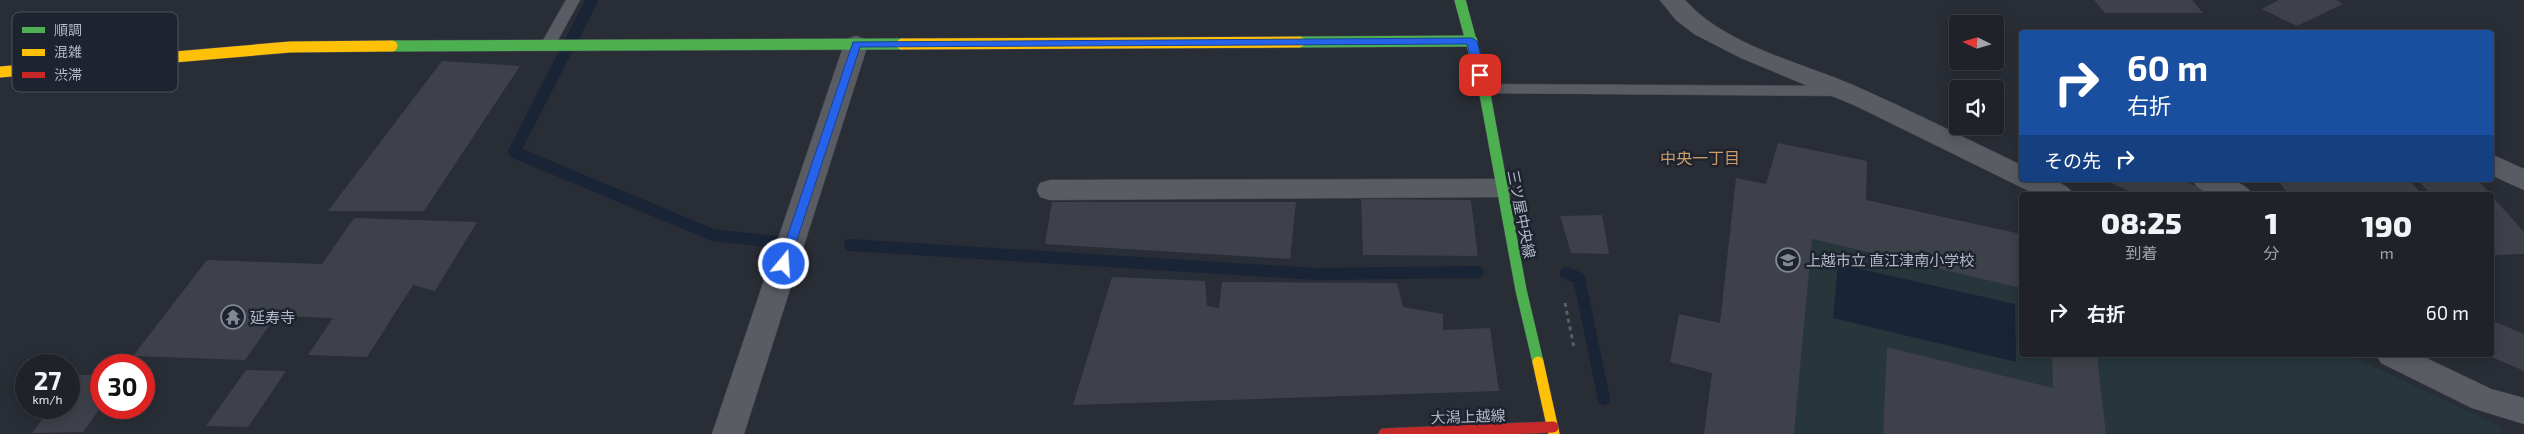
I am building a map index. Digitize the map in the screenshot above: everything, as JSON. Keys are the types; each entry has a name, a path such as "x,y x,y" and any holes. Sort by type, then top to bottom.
{"street":[{"name":"三ツ屋中央線","path":"1460,0 1484,89 1521,290 1554,431"},
{"path":"1672,0 1687,17 1731,44 1843,90 2019,175"},
{"path":"178,57 290,47 1472,41"},
{"path":"728,434 856,44"},
{"path":"2494,165 2524,181"},
{"path":"2033,182 2054,192"},
{"path":"2210,182 2232,192"},
{"path":"1050,190 1501,188"},
{"path":"2396,357 2483,399 2524,411"},
{"name":"大潟上越線","path":"1384,434 1554,431"}],"lane":[{"path":"548,46 573,0"},
{"path":"1484,89 1843,90"}],"shaded area":[{"path":"1812,239 2019,288 2019,357 2052,357 2053,388 1887,347 1883,434 1794,434"},
{"path":"2097,357 2353,357 2501,427 2501,434 2106,434"}],"water":[{"path":"1838,264 2015,304 2016,362 1833,318"}],"building":[{"path":"2094,0 2192,0 2203,13 2105,13"},
{"path":"2279,0 2336,0 2343,4 2297,26 2262,9"},
{"path":"442,61 520,66 424,211 328,211"},
{"path":"1778,143 1867,161 1866,200 2019,234 2019,288 1812,239 1794,434 1704,434 1712,373 1670,362 1679,314 1720,323 1736,178 1766,184"},
{"path":"2109,182 2187,182 2210,192 2131,192"},
{"path":"2279,182 2412,182 2420,192 2287,192"},
{"path":"2420,182 2480,182 2488,192 2428,192"},
{"path":"2494,198 2524,232 2524,254 2494,255"},
{"path":"1361,199 1471,200 1478,256 1363,255"},
{"path":"1052,202 1296,202 1290,259 1045,244"},
{"path":"1602,215 1609,254 1571,253 1560,216"},
{"path":"354,218 477,222 435,291 413,285 367,357 308,355 333,318 276,316 245,360 155,357 155,354 135,354 207,260 322,264"},
{"path":"1112,277 1205,281 1207,306 1219,308 1222,282 1397,283 1403,307 1443,314 1443,330 1490,328 1499,391 1073,405"},
{"path":"2494,321 2524,334 2524,371 2492,357 2494,357"},
{"path":"1887,347 2053,388 2052,357 2097,357 2106,434 1883,434"},
{"path":"246,370 286,371 248,427 206,426"},
{"path":"80,375 90,375 90,419 92,419 83,432 32,433 43,419 80,419"}],"waterway":[{"path":"592,0 514,152 713,235 785,243"},
{"path":"850,245 1317,274 1478,272"},
{"path":"1566,273 1579,278 1604,399"}],"traffic: fast":[{"path":"1460,0 1484,89 1521,290 1538,362"},
{"path":"1299,42 1472,41"},
{"path":"392,46 902,44"}],"traffic: slow":[{"path":"902,44 1299,42"},
{"path":"178,57 290,47 392,46"},
{"path":"0,72 12,71"},
{"path":"1538,362 1554,434"}],"traffic: jam":[{"path":"1384,434 1553,427"}],"place":[{"name":"上越市立 直江津南小学校","path":"1788,260"},
{"name":"延寿寺","path":"233,317"}],"district":[{"name":"中央一丁目","path":"1700,157"}],"route":[{"path":"784,264 856,44 1472,41 1480,75"}]}
